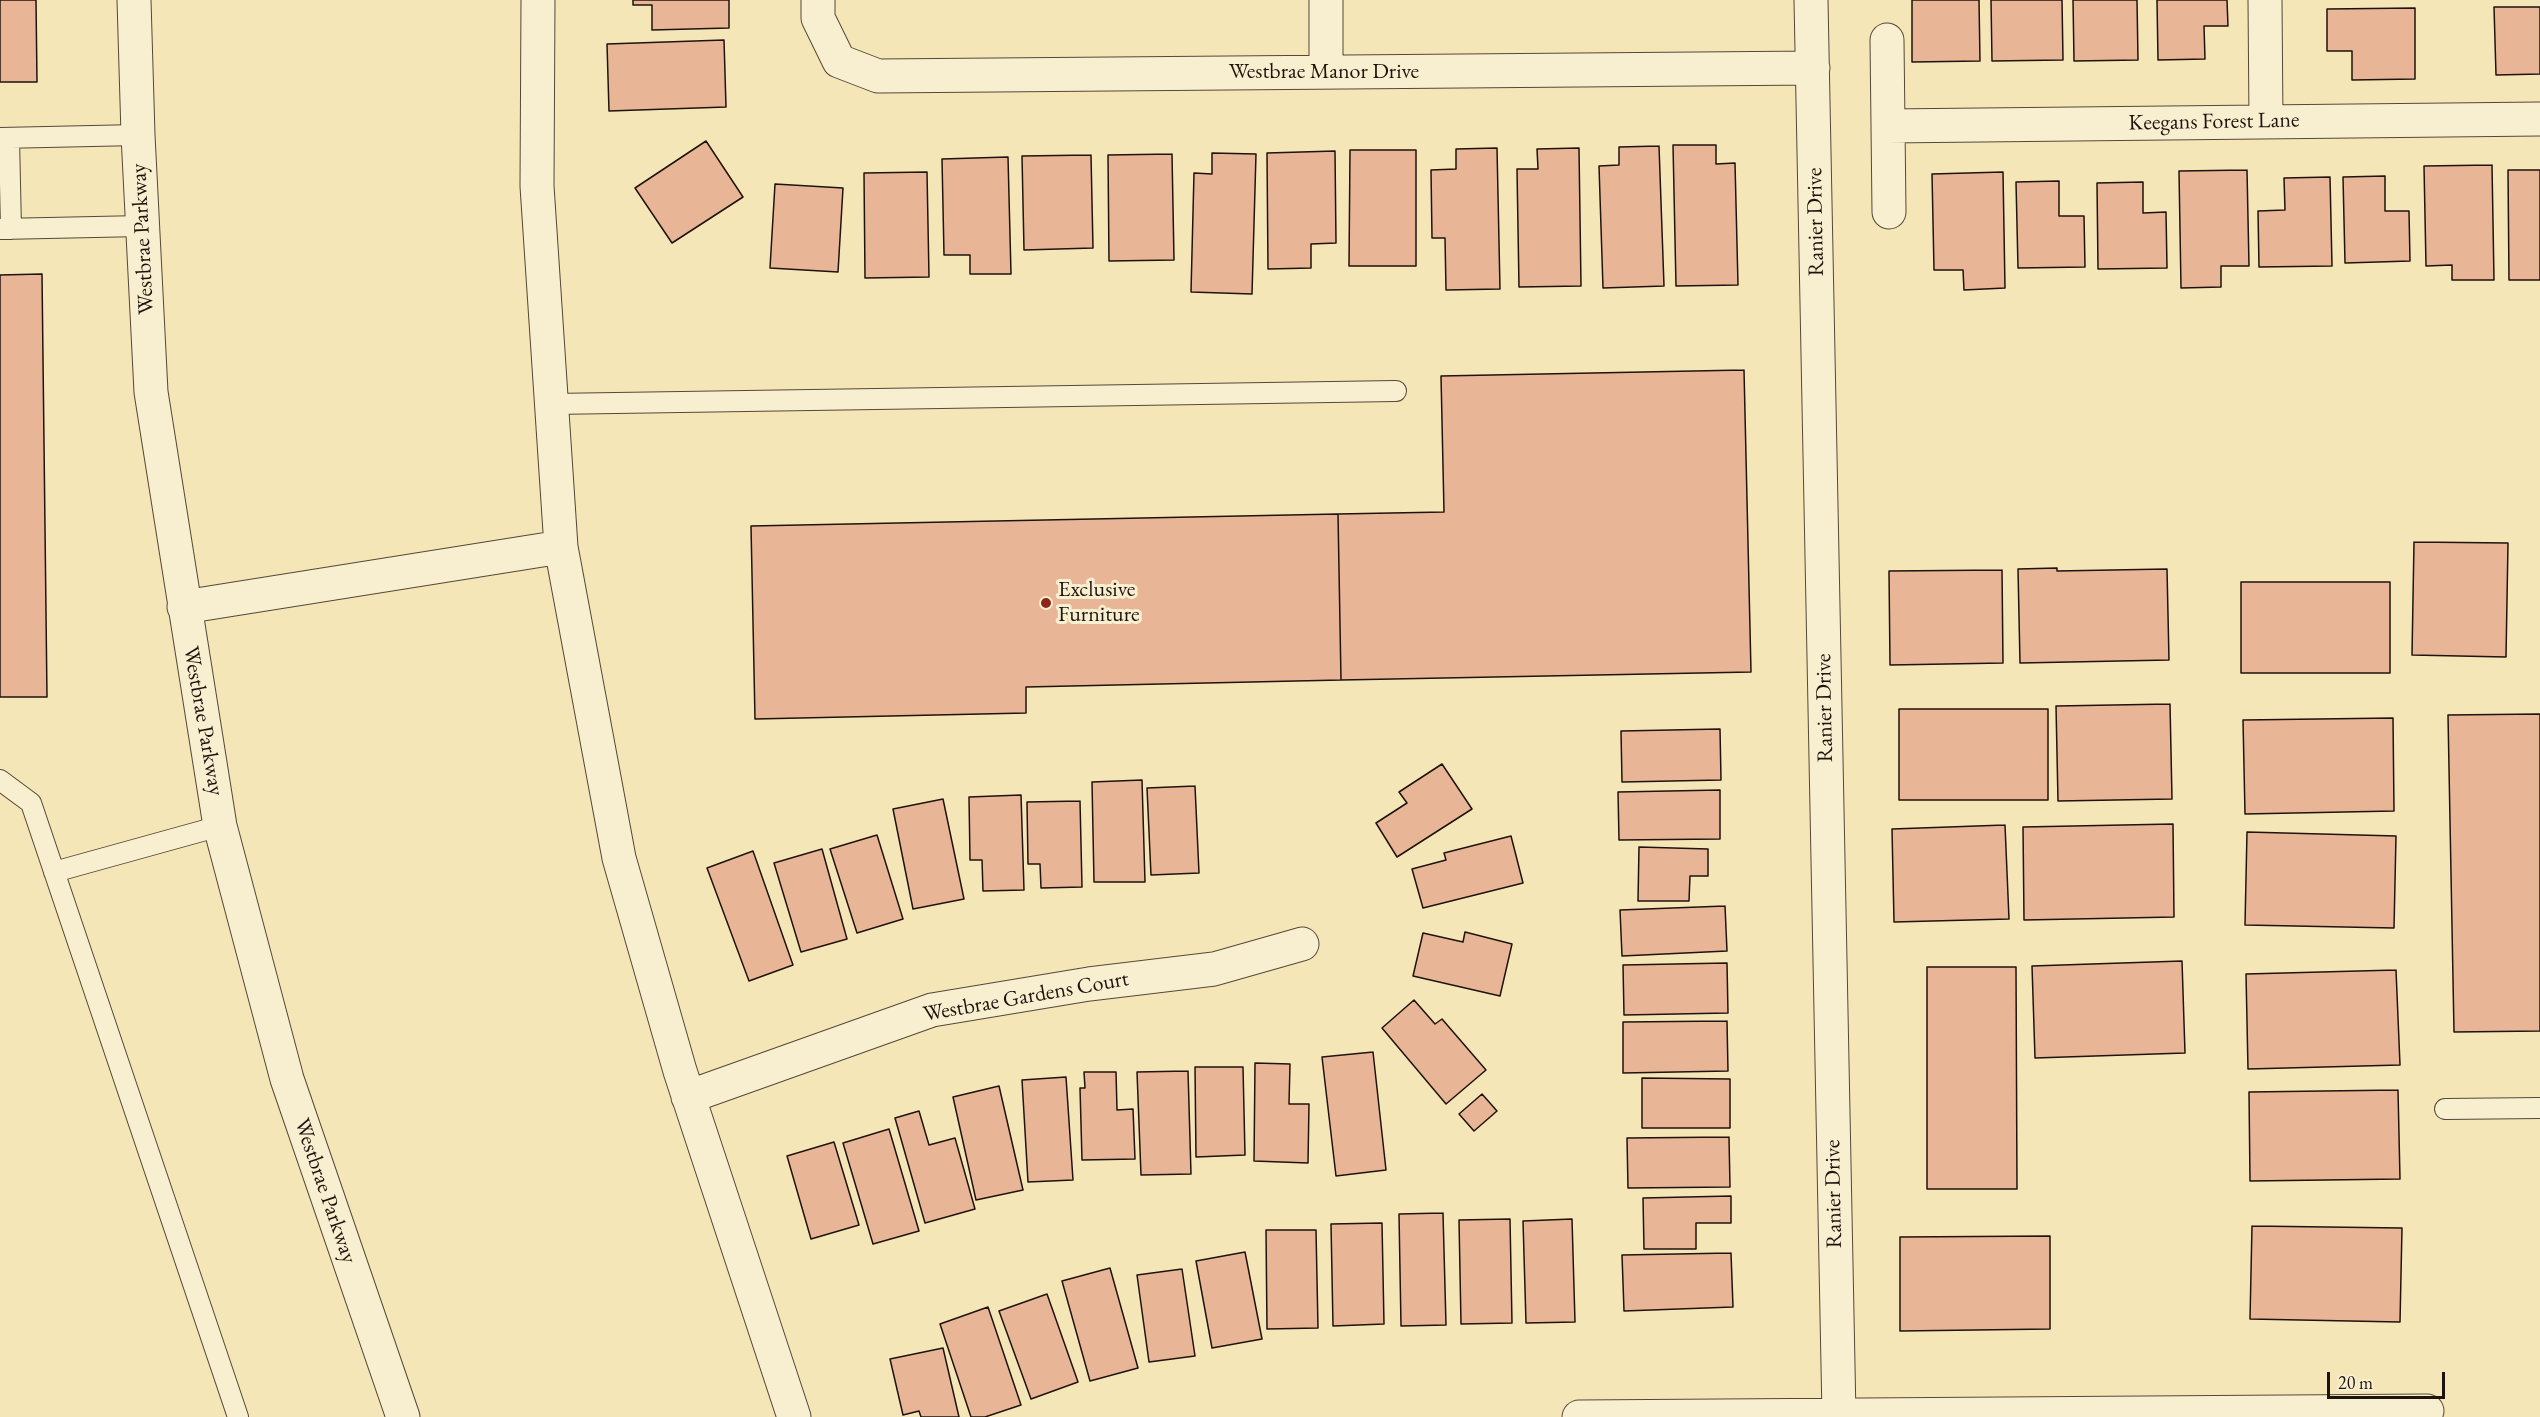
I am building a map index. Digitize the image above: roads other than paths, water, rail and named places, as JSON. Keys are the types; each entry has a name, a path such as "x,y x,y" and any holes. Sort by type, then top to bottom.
{"street":[{"name":"Westbrae Parkway","path":"134,0 138,135 151,392 220,826 286,1079 403,1417"},
{"path":"538,0 537,186 561,547 619,858 688,1097 794,1417"},
{"name":"Westbrae Manor Drive","path":"818,0 818,18 839,61 878,76 1813,68"},
{"path":"1326,0 1326,72"},
{"name":"Ranier Drive","path":"1811,0 1839,1415"},
{"path":"2265,0 2266,122"},
{"path":"1887,40 1889,212"},
{"name":"Keegans Forest Lane","path":"1888,126 2540,119"},
{"path":"184,607 561,547"},
{"name":"Westbrae Gardens Court","path":"688,1097 933,1010 1089,984 1214,969 1302,944"},
{"path":"1579,1417 2368,1414 2427,1411"}],"lane":[{"path":"138,135 4,138 6,229 142,226"},
{"path":"551,404 1396,391"},
{"path":"0,780 32,803 238,1417"},
{"path":"54,873 220,826"},
{"path":"2445,1109 2540,1108"}],"place":[{"name":"Exclusive Furniture","path":"1046,603"}]}
